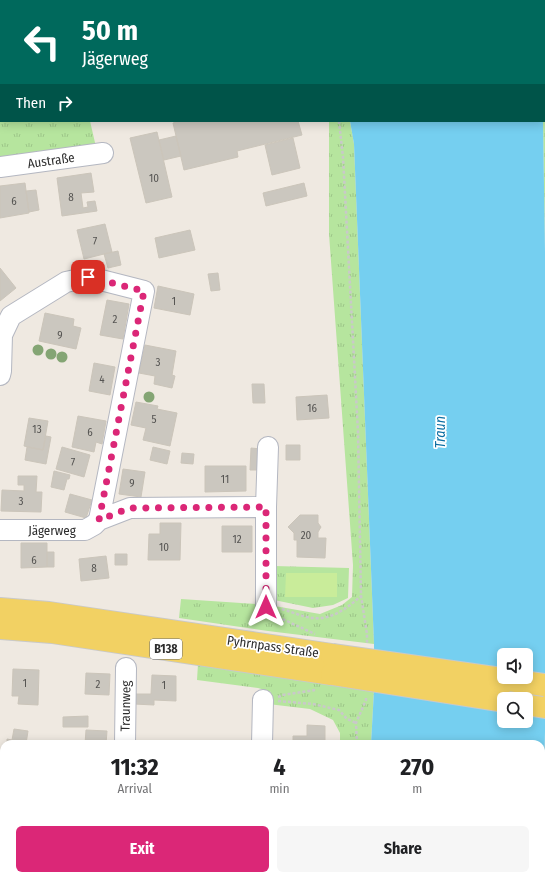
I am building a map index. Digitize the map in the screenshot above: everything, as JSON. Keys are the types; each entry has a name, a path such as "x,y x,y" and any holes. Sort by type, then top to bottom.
{"main road":[{"name":"Pyhrnpass Straße","path":"0,609 49,613 328,655 545,685"},
{"name":"Pyhrnpass Straße","path":"0,628 328,655 497,699"},
{"path":"533,705 545,707"}],"street":[{"name":"Austraße","path":"0,167 103,153"},
{"path":"0,375 2,335 11,316 66,282 88,277 144,291 99,520"},
{"path":"266,607 266,507 268,447"},
{"name":"Jägerweg","path":"0,530 86,530 99,520 130,508 266,507"},
{"name":"Traunweg","path":"125,740 126,668"},
{"path":"262,740 263,700"}],"path":[{"path":"339,122 343,157 358,432 361,596 367,634 366,648"},
{"path":"328,655 270,614 266,607 273,606 311,618 322,619 332,616 347,608 361,596"},
{"path":"357,740 356,724 366,700 366,693"},
{"path":"263,700 313,704 339,710 347,719 356,724"}],"green space":[{"path":"0,122 90,122 96,147 0,163"},
{"path":"329,122 350,122 354,144 374,644 179,618 181,599 269,605 320,614 342,605 352,597 353,565 329,234"},
{"path":"543,122 545,122 545,252"},
{"path":"274,566 349,568 348,598 333,605 313,608 274,600"},
{"path":"286,573 337,573 337,597 285,597"},
{"path":"198,664 374,690 371,740 340,740 340,733 333,720 310,709 268,704 271,692 258,688 197,680"}],"water":[{"name":"Traun","path":"350,122 543,122 545,252 545,740 371,740 374,690 374,644 354,144"}],"building":[{"path":"298,122 302,135 237,151 238,157 184,170 173,123"},
{"path":"157,132 172,197 146,203 130,138"},
{"path":"176,136 181,156 164,160 159,140"},
{"path":"293,138 300,168 272,175 265,145"},
{"path":"91,173 94,192 81,193 83,208 88,207 87,202 95,201 97,211 62,216 57,178"},
{"path":"25,183 29,213 0,218 0,186"},
{"path":"304,183 307,196 266,206 263,193"},
{"path":"36,190 39,210 29,212 26,191"},
{"path":"105,224 112,252 84,259 77,230"},
{"path":"190,230 195,250 159,258 155,238"},
{"path":"118,251 121,265 108,268 104,254"},
{"path":"0,268 16,288 0,301"},
{"path":"218,273 220,290 211,291 208,274"},
{"path":"158,286 194,294 190,315 154,308"},
{"path":"107,300 129,304 123,339 100,335"},
{"path":"45,313 74,319 73,326 81,328 76,349 39,341"},
{"path":"145,345 176,351 172,375 175,376 172,388 154,384 155,376 139,373"},
{"path":"94,363 115,367 110,395 89,391"},
{"path":"252,384 264,384 265,403 253,403"},
{"path":"327,395 329,418 297,420 296,397"},
{"path":"136,402 158,406 157,409 177,413 170,446 143,440 146,428 131,425"},
{"path":"78,416 106,421 102,444 96,442 94,452 72,447"},
{"path":"29,418 48,421 43,450 24,446"},
{"path":"46,436 51,437 46,464 25,460 27,447 43,450"},
{"path":"286,445 300,445 300,460 286,460"},
{"path":"62,447 90,455 84,477 56,469"},
{"path":"153,447 170,451 167,464 150,460"},
{"path":"251,448 261,449 260,470 250,470"},
{"path":"182,453 194,454 193,464 181,463"},
{"path":"205,466 246,466 246,491 205,492"},
{"path":"123,469 145,472 141,497 119,494"},
{"path":"54,471 70,475 69,479 67,479 64,490 51,487"},
{"path":"18,476 37,476 36,492 42,492 41,512 1,511 2,490 24,491 24,485 18,485"},
{"path":"70,494 92,500 86,518 65,512"},
{"path":"300,515 318,515 318,523 321,527 318,532 318,538 326,538 325,558 297,557 297,540 294,540 294,533 288,527"},
{"path":"160,523 181,523 180,560 148,560 149,534 160,534"},
{"path":"222,526 252,526 252,552 222,552"},
{"path":"21,543 47,543 47,567 21,568"},
{"path":"47,552 54,552 54,567 47,567"},
{"path":"115,554 127,554 127,565 115,565"},
{"path":"106,556 109,578 81,581 79,559"},
{"path":"13,669 39,670 38,705 18,704 19,696 12,696"},
{"path":"86,673 110,674 109,695 85,694"},
{"path":"152,675 176,676 176,701 154,700 154,705 134,704 134,694 151,694"},
{"path":"88,716 88,727 63,727 63,717"},
{"path":"307,725 325,726 325,740 293,740 293,736 307,736"},
{"path":"14,729 28,731 27,740 12,740"},
{"path":"86,730 107,731 106,740 85,740"}],"route":[{"path":"88,277 144,291 99,520 130,508 266,507 266,607"}]}
